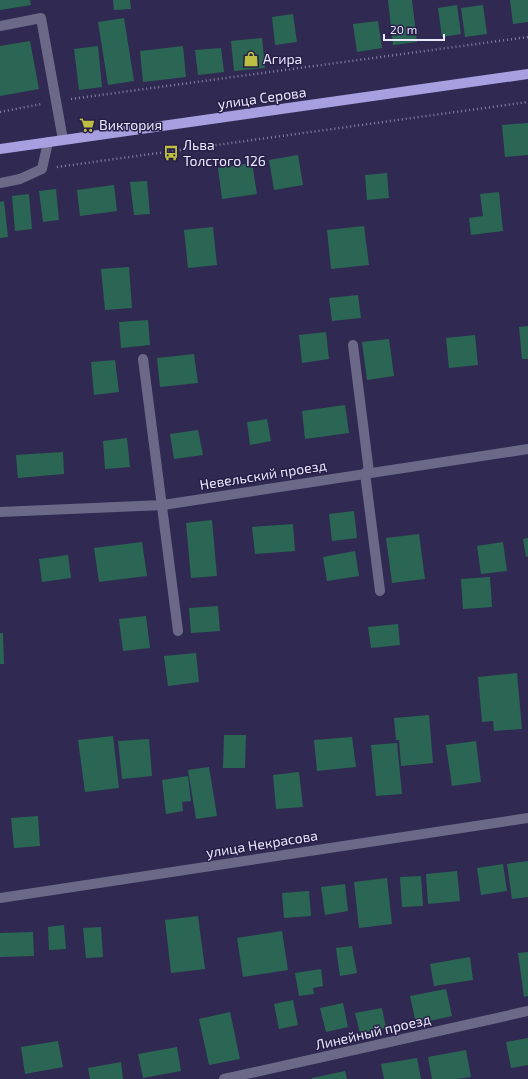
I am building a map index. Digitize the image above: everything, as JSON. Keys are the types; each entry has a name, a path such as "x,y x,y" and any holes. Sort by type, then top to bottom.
{"main road":[{"name":"улица Серова","path":"0,149 528,74"}],"street":[{"path":"0,26 41,18 63,140"},
{"path":"0,182 20,179 42,169 48,142"},
{"path":"353,345 380,591"},
{"path":"143,359 178,632"},
{"name":"Невельский проезд","path":"0,512 162,505 528,449"},
{"name":"улица Некрасова","path":"0,898 528,818"},
{"name":"Линейный проезд","path":"224,1079 528,1011"}],"path":[{"path":"0,112 56,101 528,37"},
{"path":"42,169 528,102"}],"building":[{"path":"0,0 30,0 31,5 0,10"},
{"path":"113,0 130,0 131,9 114,10"},
{"path":"388,0 412,0 417,42 393,45"},
{"path":"510,0 528,0 528,22 513,24"},
{"path":"457,5 461,34 442,37 438,8"},
{"path":"483,5 487,34 465,37 461,8"},
{"path":"293,14 297,42 275,45 272,17"},
{"path":"124,18 134,81 108,85 98,22"},
{"path":"378,21 382,48 357,52 353,24"},
{"path":"262,38 265,68 234,71 231,41"},
{"path":"30,41 39,89 0,96 0,46"},
{"path":"98,46 102,87 79,90 74,49"},
{"path":"183,46 186,77 143,82 140,51"},
{"path":"221,48 224,72 198,75 195,50"},
{"path":"528,123 528,155 505,157 502,125"},
{"path":"298,155 303,185 274,190 269,160"},
{"path":"252,163 257,194 222,199 218,168"},
{"path":"387,173 389,198 367,200 365,175"},
{"path":"147,181 150,214 134,215 130,182"},
{"path":"114,185 117,211 80,216 77,190"},
{"path":"56,189 59,220 43,222 39,191"},
{"path":"499,192 503,231 471,235 469,218 483,216 480,194"},
{"path":"29,194 32,229 15,231 12,196"},
{"path":"4,201 8,237 0,238 0,202"},
{"path":"364,226 369,265 331,269 327,230"},
{"path":"213,227 217,265 188,268 184,230"},
{"path":"129,267 132,308 105,310 101,269"},
{"path":"358,295 361,318 332,321 329,298"},
{"path":"148,320 150,345 121,348 119,322"},
{"path":"528,326 528,359 522,359 519,327"},
{"path":"326,332 329,359 302,363 299,335"},
{"path":"475,335 478,365 449,368 446,338"},
{"path":"389,339 394,376 367,380 362,342"},
{"path":"194,354 198,383 160,387 157,358"},
{"path":"115,360 119,392 94,395 91,362"},
{"path":"345,405 349,433 305,439 302,411"},
{"path":"267,419 271,441 250,445 247,422"},
{"path":"198,430 203,455 174,459 170,434"},
{"path":"127,438 130,467 105,469 103,441"},
{"path":"63,452 64,474 18,478 16,455"},
{"path":"354,511 357,538 332,541 329,514"},
{"path":"212,520 217,576 191,578 186,523"},
{"path":"293,524 295,551 255,554 252,527"},
{"path":"419,534 425,579 392,583 386,538"},
{"path":"528,538 528,556 526,557 523,539"},
{"path":"142,542 147,576 99,582 94,548"},
{"path":"503,542 507,571 481,574 477,546"},
{"path":"355,551 359,576 327,581 323,557"},
{"path":"68,555 71,578 42,582 39,559"},
{"path":"490,577 492,607 463,609 461,579"},
{"path":"218,606 220,631 191,633 189,608"},
{"path":"146,616 150,648 123,651 119,619"},
{"path":"398,624 400,645 371,648 368,627"},
{"path":"0,633 3,633 4,664 0,664"},
{"path":"196,653 199,682 168,686 164,656"},
{"path":"517,673 522,729 494,731 493,721 482,722 478,677"},
{"path":"429,715 433,763 401,766 399,740 396,740 394,718"},
{"path":"224,735 246,735 245,768 223,768"},
{"path":"113,736 119,788 85,792 78,740"},
{"path":"352,737 356,767 317,771 314,740"},
{"path":"149,739 152,776 122,779 118,741"},
{"path":"476,741 481,782 452,786 446,745"},
{"path":"397,743 402,794 376,796 371,745"},
{"path":"209,767 217,816 196,819 188,770"},
{"path":"299,772 303,807 276,809 273,775"},
{"path":"188,776 191,801 182,802 183,811 166,814 162,780"},
{"path":"38,816 40,846 14,848 11,818"},
{"path":"528,861 528,897 512,899 507,864"},
{"path":"503,864 507,891 481,895 477,868"},
{"path":"457,871 460,901 428,904 426,874"},
{"path":"421,876 423,906 402,907 400,877"},
{"path":"387,878 392,924 359,928 354,882"},
{"path":"345,884 348,911 325,915 321,887"},
{"path":"309,891 311,916 284,918 282,893"},
{"path":"198,916 205,969 171,973 165,920"},
{"path":"64,925 66,949 49,950 48,927"},
{"path":"101,927 103,957 86,958 83,928"},
{"path":"282,931 288,970 243,977 237,938"},
{"path":"33,932 34,956 0,957 0,933"},
{"path":"352,946 357,973 340,976 336,948"},
{"path":"528,952 528,996 524,997 518,953"},
{"path":"470,957 473,980 434,986 430,964"},
{"path":"321,969 323,986 313,988 314,994 299,996 295,973"},
{"path":"446,989 452,1016 416,1024 410,996"},
{"path":"293,1000 298,1025 279,1029 274,1004"},
{"path":"343,1003 348,1027 326,1032 320,1008"},
{"path":"382,1008 386,1028 360,1033 355,1013"},
{"path":"230,1012 240,1059 209,1065 199,1019"},
{"path":"528,1038 528,1065 511,1068 506,1042"},
{"path":"58,1041 63,1067 25,1074 21,1047"},
{"path":"177,1047 181,1071 143,1078 138,1054"},
{"path":"466,1050 471,1077 457,1079 432,1079 428,1057"},
{"path":"417,1058 421,1079 384,1079 381,1064"},
{"path":"121,1062 123,1079 90,1079 88,1068"},
{"path":"345,1071 347,1079 312,1079 312,1078"}],"place":[{"name":"Агира","path":"251,59"},
{"name":"Виктория","path":"87,125"},
{"name":"Льва Толстого 126","path":"171,153"}]}
